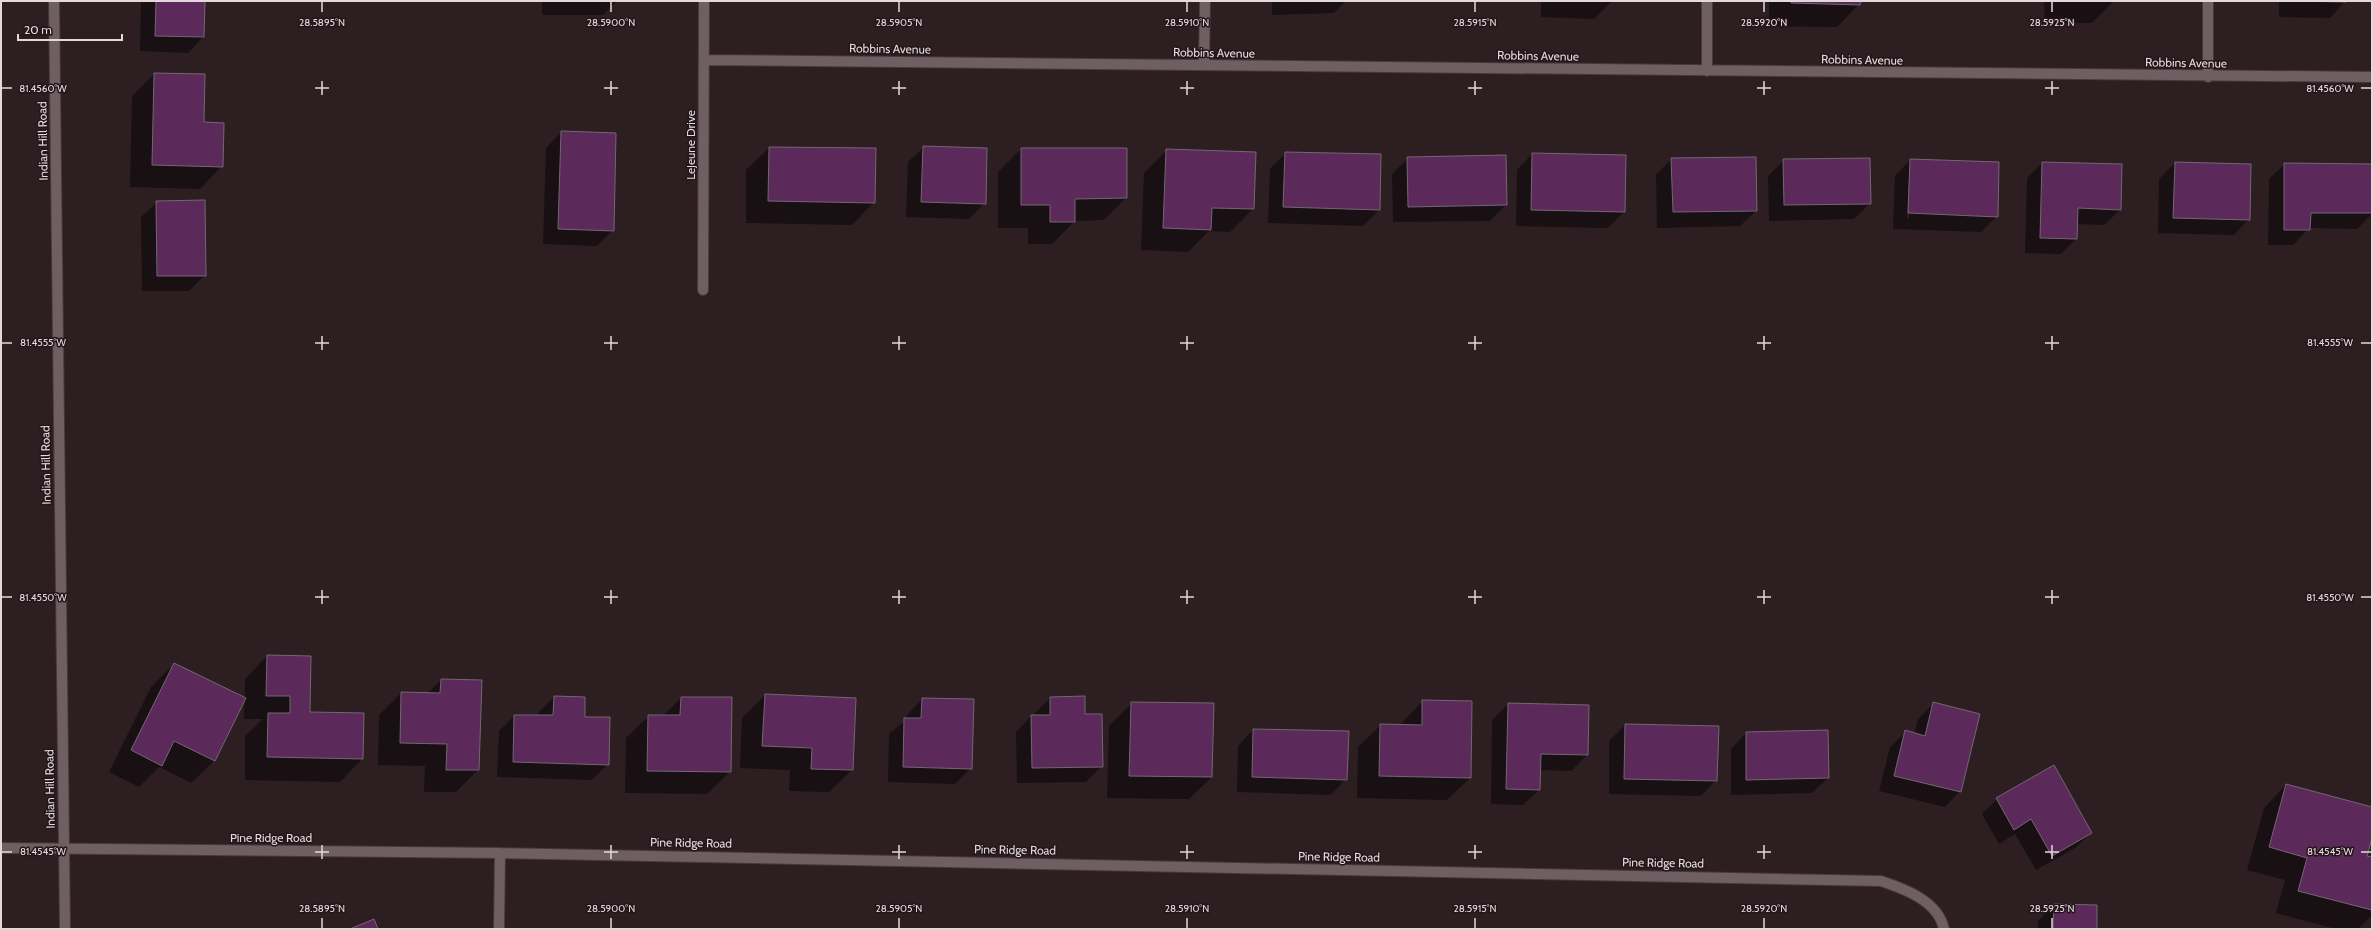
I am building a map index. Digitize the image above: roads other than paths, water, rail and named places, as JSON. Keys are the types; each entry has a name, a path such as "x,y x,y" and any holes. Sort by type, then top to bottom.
{"street":[{"name":"Indian Hill Road","path":"54,1 65,929"},
{"name":"LeJeune Drive","path":"704,1 704,290"},
{"path":"1204,65 1205,1"},
{"path":"1706,71 1707,1"},
{"path":"2208,1 2208,77"},
{"name":"Robbins Avenue","path":"704,60 2372,78"},
{"name":"Pine Ridge Road","path":"1,848 64,850 500,853 1881,880 1916,893 1942,920 1944,929"},
{"path":"499,929 500,853"}]}
